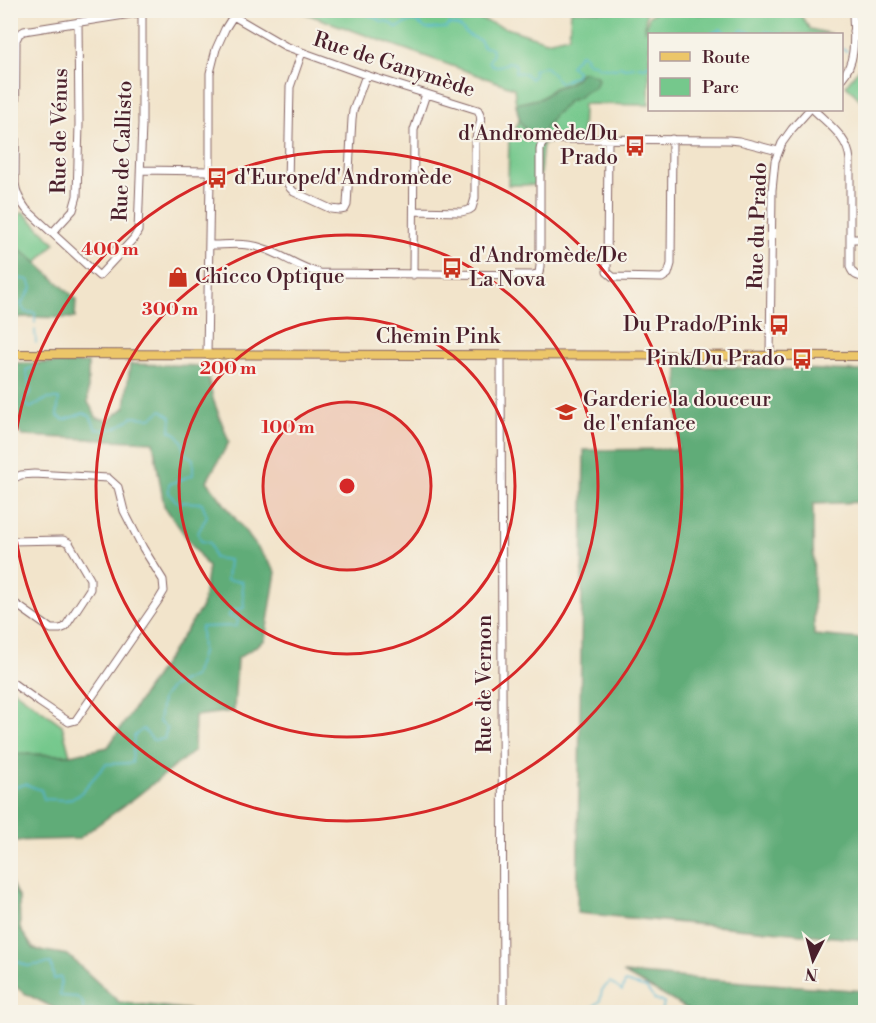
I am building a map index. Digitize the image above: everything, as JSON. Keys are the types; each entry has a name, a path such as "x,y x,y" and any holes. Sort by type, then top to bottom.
{"main road":[{"name":"Chemin Pink","path":"10,354 866,356"}],"street":[{"path":"52,233 23,205 15,188 16,40 18,34 24,31 156,10"},
{"name":"Rue de Ganymède","path":"223,10 235,13 279,43 366,75 480,112 481,119 475,143 475,198 472,208 465,212 414,211"},
{"path":"843,77 851,64 853,10"},
{"name":"Rue de Callisto","path":"52,233 99,276 138,231 141,170 142,13"},
{"path":"207,354 210,74 216,49 235,13"},
{"name":"Rue de Vénus","path":"52,233 73,210 77,196 78,22"},
{"path":"853,31 866,31"},
{"path":"302,52 290,87 288,184 294,192 335,210 345,209 347,205 353,111 366,75"},
{"path":"413,275 414,130 426,94"},
{"name":"Rue du Prado","path":"770,355 772,344 772,190 775,161 778,151 792,129 808,111"},
{"path":"815,111 841,137 848,150 850,267 852,272 858,276 866,277"},
{"path":"209,245 260,247 320,273 533,275 539,273 540,266 539,185 541,146 545,141 553,139 734,140 778,151"},
{"path":"608,140 607,272 613,278 662,278 668,274 671,264 672,139"},
{"path":"141,170 209,171"},
{"path":"850,239 866,239"},
{"name":"Rue de Vernon","path":"501,356 503,1012"},
{"path":"10,480 21,475 34,474 108,478 118,487 124,511 163,580 164,591 76,720 69,722 60,717 10,681"},
{"path":"10,541 63,540 69,543 90,579 90,589 65,627 60,629 51,628 10,600"}],"green space":[{"path":"302,10 455,11 546,41 569,36 571,11 646,11 645,31 649,16 657,11 698,11 698,14 797,10 810,29 828,33 648,33 648,105 583,104 582,139 543,143 539,185 508,185 509,137 519,121 519,106 584,92 595,87 580,73 575,79 542,98 516,104 514,88 301,12"},
{"path":"862,38 866,38 865,105 846,85 861,66"},
{"path":"585,72 597,76 595,87 578,98 568,101 555,114 542,133 535,135 523,127 516,104 542,98 554,88 567,84 580,73"},
{"path":"23,212 55,243 37,263 11,242 11,222"},
{"path":"11,242 76,299 75,318 11,318"},
{"path":"11,363 88,363 88,402 97,418 109,420 125,407 130,364 206,366 213,399 229,442 207,481 276,572 265,640 237,659 234,711 195,716 194,751 78,839 11,841 11,754 70,755 108,747 202,607 208,567 164,506 153,442 23,436 11,422"},
{"path":"678,366 865,371 865,502 813,504 814,635 863,639 864,695 866,696 865,940 577,913 584,450 678,449"},
{"path":"10,687 62,725 70,755 11,754"},
{"path":"10,880 19,899 20,929 34,949 68,955 119,1002 192,1010 193,1012 62,1012 24,993 11,983"},
{"path":"623,973 865,991 865,1012 693,1012"}],"waterway":[{"path":"363,10 369,16 383,22 386,21 398,28 405,23 412,22 426,29 446,28 449,24 460,27 467,34 481,41 483,47 492,48 493,54 489,61 492,65 514,63 515,73 524,73 531,79 534,75 533,70 545,66 560,83 576,75 577,71 570,66 580,54 586,56 585,60 588,63 599,67 616,69 620,66 625,68 641,66 643,68 648,65"},
{"path":"712,33 721,29 727,33"},
{"path":"737,33 742,30 752,33"},
{"path":"761,33 774,33"},
{"path":"843,49 847,51"},
{"path":"861,54 866,57"},
{"path":"10,277 29,280 32,288 21,304 25,312 35,313 35,323"},
{"path":"35,330 36,343"},
{"path":"10,783 16,787 25,784 41,790 44,799 66,800 78,796 106,764 132,763 134,736 143,729 153,740 164,739 167,728 159,722 162,699 171,687 194,676 202,653 201,627 237,626 238,619 228,616 232,611 244,608 242,581 227,580 229,560 214,558 210,543 201,541 198,533 207,516 202,503 177,502 169,493 169,484 193,475 193,459 184,453 179,437 170,431 171,417 162,410 151,418 132,417 116,428 102,430 96,429 90,416 84,413 64,420 57,416 59,399 47,399 30,408 23,401 31,392 26,370 37,366"},
{"path":"10,947 15,960 27,966 51,963 54,979 61,977 60,996 77,997 83,1003 83,1012"},
{"path":"587,1012 600,1001 602,990 610,982 622,991 625,982 646,988 655,1000 664,1002 662,1012"},
{"path":"89,1012 91,1010 95,1012"}],"place":[{"name":"d'Andromède/Du Prado","path":"635,146"},
{"name":"d'Europe/d'Andromède","path":"217,178"},
{"name":"d'Andromède/De La Nova","path":"452,268"},
{"name":"Chicco Optique","path":"178,277"},
{"name":"Du Prado/Pink","path":"779,325"},
{"name":"Pink/Du Prado","path":"802,359"},
{"name":"Garderie la douceur de l'enfance","path":"566,412"}]}
